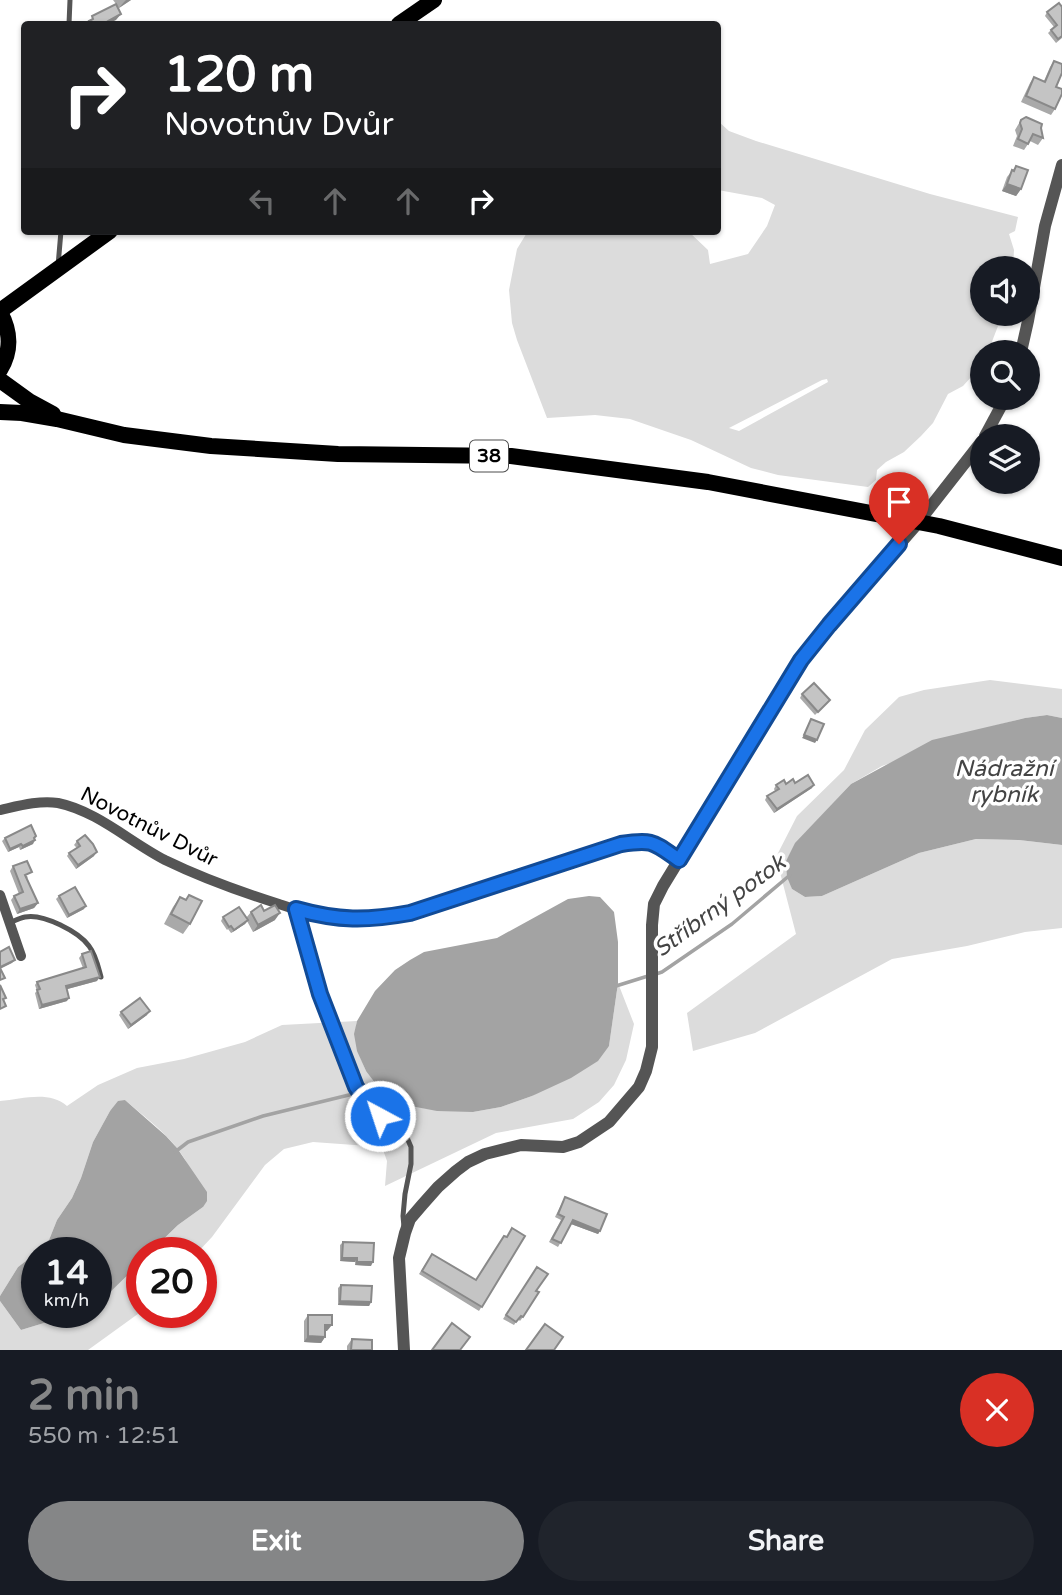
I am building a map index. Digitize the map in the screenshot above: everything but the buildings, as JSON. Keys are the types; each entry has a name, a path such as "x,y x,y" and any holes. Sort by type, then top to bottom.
{"main road":[{"path":"403,21 434,0"},
{"path":"0,370 9,345 7,327 0,312 104,235"},
{"name":"38","path":"0,380 29,401 75,423 124,435 211,446 338,454 511,456 708,482 939,526 1062,558"},
{"path":"0,412 75,423"}],"street":[{"path":"1023,340 1045,226 1062,165"},
{"path":"404,1350 399,1258 410,1219 447,1179 468,1162 500,1149 520,1145 563,1147 579,1142 609,1122 639,1087 652,1047 652,925 654,905 663,886 801,660 917,524 970,456"},
{"name":"Novotnův Dvůr","path":"0,810 20,805 58,803 85,813 164,859 246,894 334,918 361,920 410,913 621,844 650,841 679,860"},
{"path":"0,895 21,956"}],"lane":[{"path":"69,21 70,0"},
{"path":"57,269 61,235"},
{"path":"296,909 320,994 356,1087 380,1116 400,1131 411,1147 403,1216 405,1233"},
{"path":"9,922 26,916 40,917 73,931 90,947 101,977"}],"shaded area":[{"path":"721,124 729,131 756,141 930,194 1018,217 1015,231 1009,234 1014,256 970,256 970,326 998,326 993,340 970,340 970,378 963,386 948,394 933,423 921,436 904,452 877,470 876,480 868,487 778,475 751,468 691,440 630,419 595,415 547,418 512,323 509,290 517,249 526,235 692,235 708,250 710,264 748,254 767,226 775,205 762,198 721,191","holes":["827,379 828,382 739,431 729,428 822,380"]},
{"path":"990,680 1062,689 1062,718 1047,715 990,727 882,766 851,784 796,843 786,861 792,889 805,897 822,896 919,853 976,839 1062,845 1062,928 1025,932 967,946 892,959 755,1033 693,1051 687,1013 796,934 776,857 797,816 844,770 865,730 899,697 924,690"},
{"path":"618,983 634,1024 626,1060 614,1085 599,1102 573,1119 496,1133 385,1186 387,1161 382,1147 313,1142 284,1149 265,1165 212,1237 166,1237 203,1207 190,1169 178,1149 125,1100 110,1111 93,1142 72,1198 57,1220 50,1237 21,1237 21,1265 0,1296 0,1101 44,1097 60,1101 67,1106 98,1085 137,1068 184,1059 245,1042 282,1025 357,1021 357,1047 366,1071 473,1112 501,1107 532,1096 609,1046"},
{"path":"126,1277 126,1323 88,1350 0,1350 0,1301 21,1330 112,1328 112,1290"}],"water":[{"name":"Nádražní rybník","path":"1047,715 1062,718 1062,845 976,839 919,853 822,896 805,897 792,889 787,877 786,861 795,843 851,784 932,740"},
{"path":"600,897 614,912 618,942 618,983 609,1046 598,1061 571,1078 532,1096 501,1107 473,1112 437,1111 416,1107 379,1088 366,1071 357,1051 354,1034 357,1021 375,991 395,970 424,952 497,938 568,899"},
{"path":"125,1100 177,1148 207,1192 207,1201 166,1237 126,1237 126,1277 112,1290 112,1237 50,1237 57,1220 72,1198 93,1142 118,1101"},
{"path":"21,1265 21,1328 28,1328 21,1330 0,1301 0,1296"}],"waterway":[{"name":"Stříbrný potok","path":"656,974 732,924 790,875"},
{"name":"Stříbrný potok","path":"616,986 648,976"},
{"name":"Stříbrný potok","path":"363,1092 381,1087"},
{"name":"Stříbrný potok","path":"175,1152 188,1142 263,1116 357,1093"}],"route":[{"path":"380,1116 356,1087 320,994 296,909 334,918 361,920 410,913 621,844 638,841 657,844 679,860 801,660 899,544"}]}
